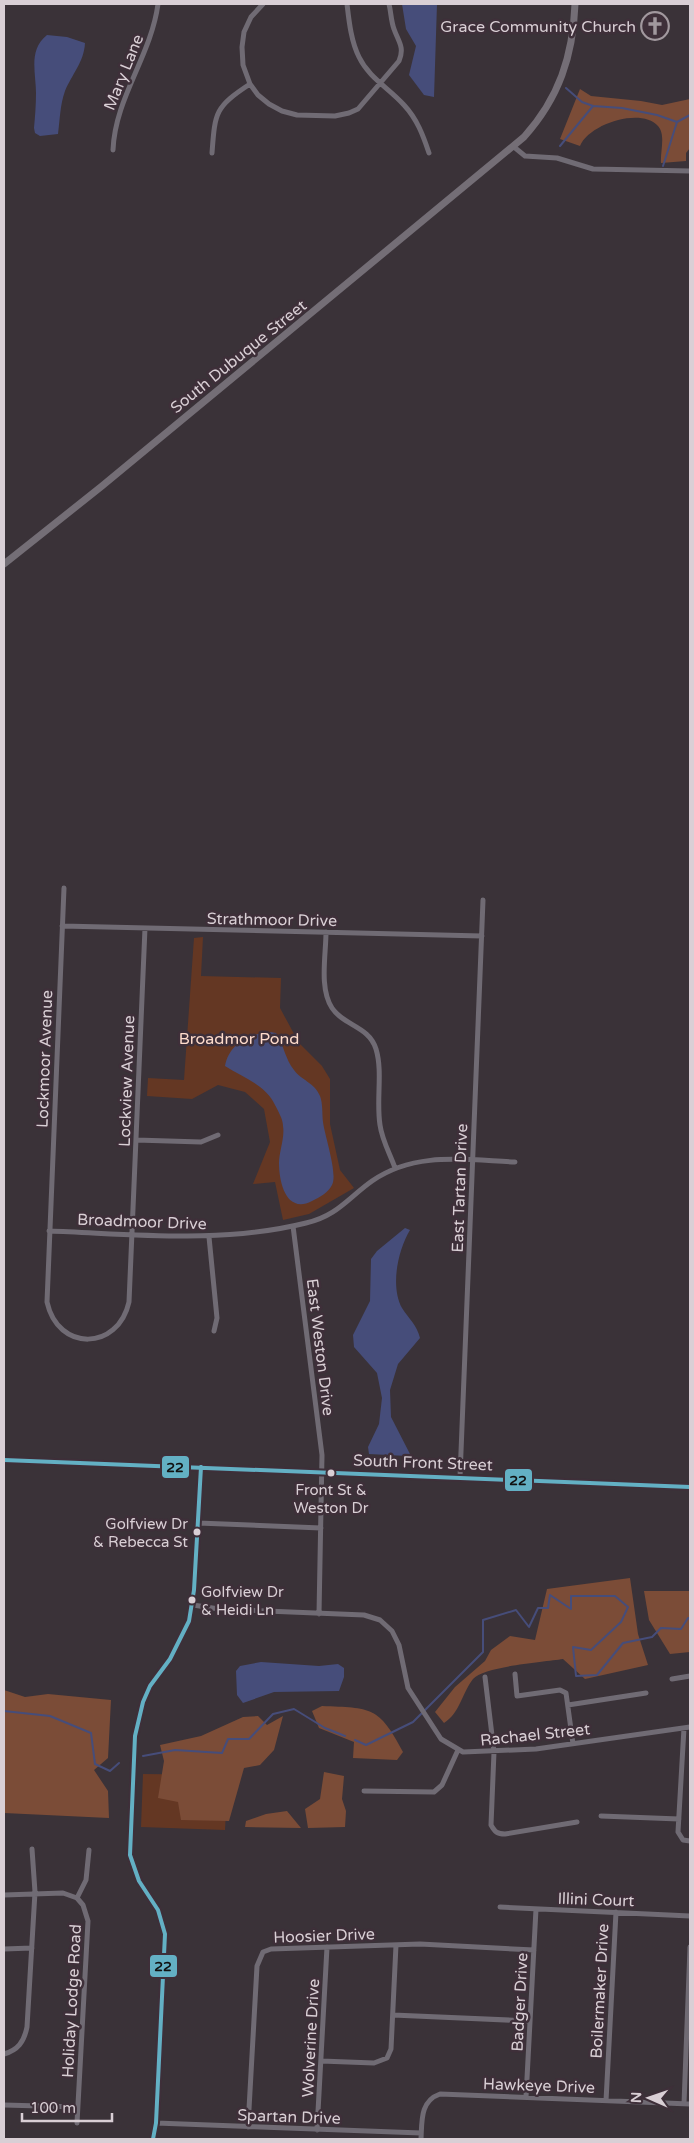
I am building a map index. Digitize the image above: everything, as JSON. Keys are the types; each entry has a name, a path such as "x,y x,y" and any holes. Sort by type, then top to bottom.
{"main road":[{"name":"South Dubuque Street","path":"4,564 514,147 540,120 560,84 570,55 575,4"}],"street":[{"name":"Mary Lane","path":"112,150 118,115 150,40 158,4"},
{"path":"262,4 251,17 244,32 242,47 243,65 250,84 269,104 282,111 297,115 335,116 358,109 392,70 403,53 401,43 394,29 389,4"},
{"path":"347,4 351,35 358,56 379,83 414,118 429,153"},
{"path":"212,153 214,127 220,108 228,99 250,84"},
{"path":"514,147 525,156 557,158 593,169 690,171"},
{"name":"Lockmoor Avenue","path":"64,888 47,1302 50,1315 57,1326 66,1334 87,1340 97,1338 115,1329 127,1312 132,1234"},
{"name":"East Tartan Drive","path":"460,1477 483,900"},
{"name":"Strathmoor Drive","path":"62,926 482,936"},
{"name":"Lockview Avenue","path":"132,1234 145,928"},
{"path":"326,932 325,987 328,999 333,1009 341,1017 366,1032 376,1049 379,1124 395,1168"},
{"path":"136,1140 201,1142 218,1135"},
{"name":"Broadmoor Drive","path":"50,1231 209,1237 293,1226 316,1221 338,1210 371,1182 395,1168 428,1160 515,1162"},
{"name":"East Weston Drive","path":"293,1226 320,1440 322,1472 319,1614"},
{"path":"209,1237 217,1318 214,1331"},
{"name":"South Front Street","path":"4,1460 690,1487"},
{"path":"153,2139 156,2123 165,1934 158,1910 139,1881 130,1855 135,1736 143,1702 150,1686 182,1639 192,1605 201,1467"},
{"path":"198,1524 321,1528"},
{"name":"Rachael Street","path":"192,1605 219,1609 364,1615 386,1625 399,1645 405,1681 414,1698 441,1739 458,1750 469,1753 573,1744 687,1727"},
{"path":"515,1674 517,1696 560,1690 566,1694 573,1744"},
{"path":"672,1679 690,1676"},
{"path":"485,1677 494,1752 491,1825 494,1831 499,1834 505,1834 577,1822"},
{"path":"568,1705 646,1693"},
{"path":"687,1727 679,1819 680,1837 690,1841"},
{"path":"364,1791 434,1792 442,1785 458,1750"},
{"path":"601,1816 679,1819"},
{"path":"4,2054 17,2048 25,2037 32,1948 34,1894 32,1849"},
{"path":"4,1895 64,1893 77,1898 86,1880 89,1850"},
{"name":"Holiday Lodge Road","path":"77,1898 83,1905 88,1921 84,2028 77,2123"},
{"name":"Illini Court","path":"500,1907 690,1916"},
{"name":"Badger Drive","path":"526,2097 536,1909"},
{"name":"Boilermaker Drive","path":"606,2100 616,1912"},
{"path":"321,2061 374,2063 385,2060 390,2053 396,1945"},
{"name":"Hoosier Drive","path":"248,2127 257,1966 260,1955 271,1949 396,1945 534,1950"},
{"name":"Wolverine Drive","path":"317,2130 327,1947"},
{"path":"684,2104 690,1947"},
{"path":"4,1949 32,1948"},
{"path":"393,2015 530,2021"},
{"name":"Hawkeye Drive","path":"421,2136 425,2105 433,2096 440,2094 690,2104"},
{"path":"4,2105 77,2107"},
{"name":"Spartan Drive","path":"156,2123 421,2136"}],"green space":[{"name":"Broadmor Pond","path":"203,937 201,976 281,978 280,1008 299,1043 322,1066 330,1079 330,1124 340,1170 354,1188 309,1214 283,1220 275,1182 253,1184 270,1142 264,1109 245,1092 218,1085 192,1099 147,1096 148,1078 184,1080 194,938"},
{"path":"143,1774 228,1775 225,1830 141,1827"}],"shaded area":[{"path":"580,89 591,96 662,105 690,99 690,148 686,153 686,161 661,163 662,134 658,126 640,118 628,118 604,125 585,138 580,146 560,139"},
{"path":"630,1578 638,1634 648,1665 585,1679 563,1659 502,1668 489,1671 473,1679 454,1714 444,1723 435,1712 455,1687 485,1661 491,1650 510,1636 535,1640 547,1589"},
{"path":"644,1591 690,1591 690,1652 670,1654 649,1620"},
{"path":"4,1690 25,1697 48,1694 111,1700 108,1758 94,1770 108,1791 109,1818 4,1813"},
{"path":"322,1706 363,1709 372,1713 387,1726 403,1752 397,1760 353,1758 354,1742 319,1728 312,1711"},
{"path":"258,1716 267,1725 283,1716 274,1750 260,1765 244,1768 229,1821 181,1820 178,1802 158,1798 164,1761 160,1745 201,1736 243,1717"},
{"path":"324,1772 344,1776 342,1799 346,1811 345,1827 308,1828 305,1809 320,1799"},
{"path":"287,1811 301,1828 245,1827 246,1821 266,1814"}],"water":[{"path":"402,4 437,4 434,97 424,95 409,75 416,46 406,29"},
{"path":"47,35 67,37 85,43 80,62 63,96 58,134 40,136 35,133 34,128 36,93 34,62 37,48"},
{"path":"270,1032 276,1033 291,1066 297,1074 315,1088 322,1102 323,1122 332,1164 333,1180 326,1193 303,1204 296,1204 291,1200 283,1188 279,1163 283,1123 275,1105 260,1087 225,1066 231,1051 242,1041 255,1035"},
{"path":"405,1228 410,1230 402,1248 397,1268 398,1299 419,1333 420,1338 398,1364 390,1390 391,1417 410,1454 407,1456 369,1454 368,1447 379,1424 382,1398 377,1373 354,1347 353,1335 370,1301 371,1259 377,1251"},
{"path":"261,1662 319,1666 338,1664 344,1668 344,1677 339,1691 274,1692 243,1703 237,1695 236,1671 240,1666"}],"waterway":[{"path":"566,88 582,102 593,106 622,108 657,115 677,122 690,115"},
{"path":"560,146 593,106"},
{"path":"663,166 677,122"},
{"path":"355,1740 366,1745 413,1722 483,1652 483,1620 516,1610 529,1627 538,1608 548,1608 550,1595 571,1609 571,1596 615,1596 628,1607 621,1622 591,1650 573,1647 576,1676 597,1675 623,1643 652,1637 661,1628 681,1629 688,1618 690,1619"},
{"path":"143,1756 175,1750 222,1753 228,1739 249,1739 273,1714 294,1709 325,1728 345,1736"},
{"path":"4,1711 50,1716 91,1733 95,1764 110,1771 119,1763"}],"transit line":[{"name":"22","path":"4,1460 690,1487"},
{"name":"22","path":"153,2139 156,2123 165,1934 158,1910 139,1881 130,1855 135,1736 143,1702 150,1686 170,1659 189,1621 194,1590 201,1467"}],"place":[{"name":"Grace Community Church","path":"655,26"},
{"name":"Front St & Weston Dr","path":"331,1473"},
{"name":"Golfview Dr & Rebecca St","path":"197,1532"},
{"name":"Golfview Dr & Heidi Ln","path":"192,1600"}]}
